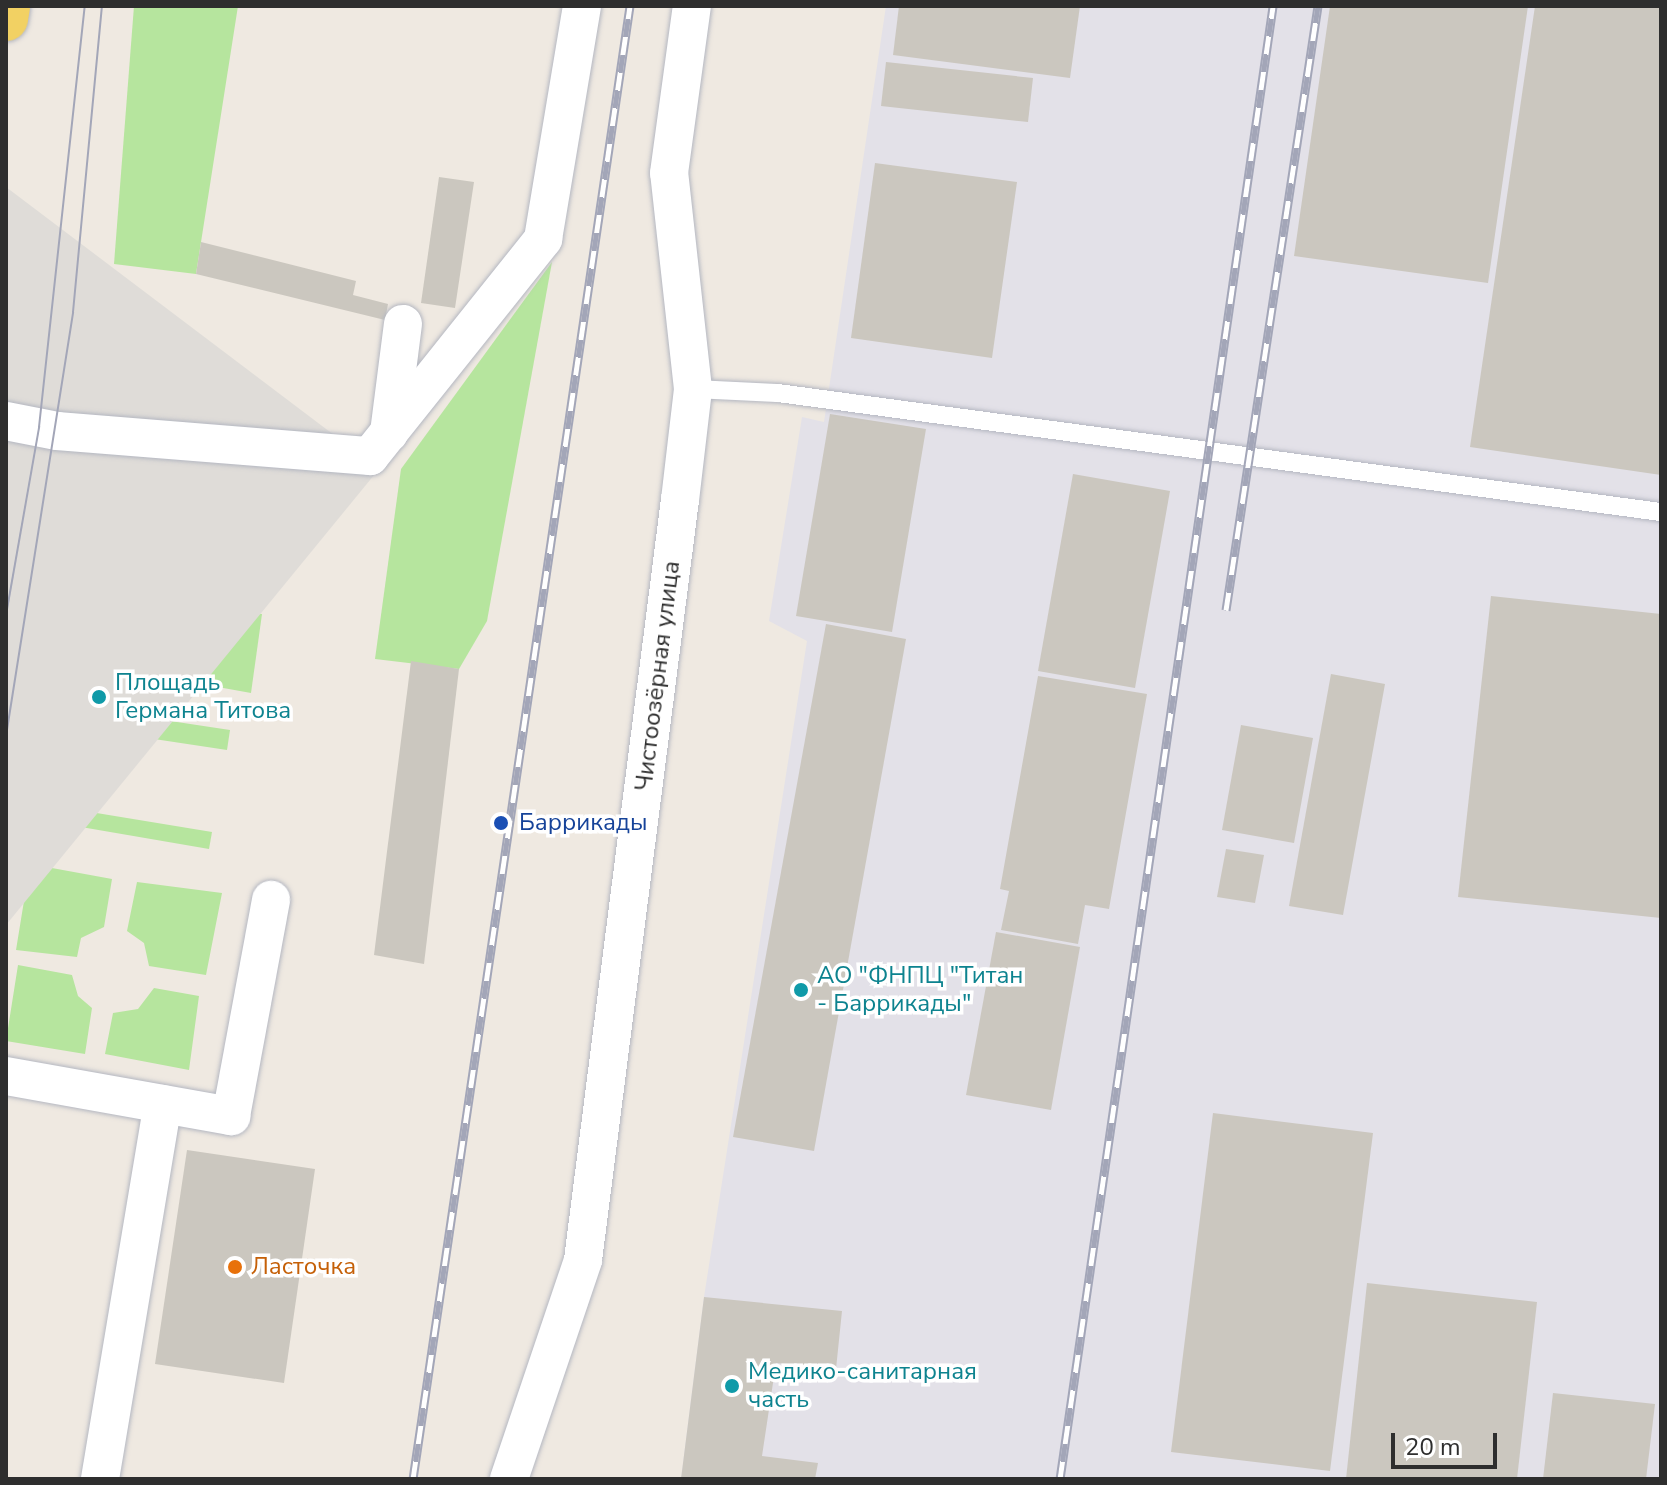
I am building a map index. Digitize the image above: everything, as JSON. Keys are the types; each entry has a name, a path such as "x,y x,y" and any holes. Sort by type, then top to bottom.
{"main road":[{"path":"6,19 8,6"}],"street":[{"path":"6,421 57,431 370,456 543,239 582,6"},
{"name":"Чистоозёрная улица","path":"509,1479 583,1260 693,389 669,173 692,6"},
{"path":"389,433 403,324"},
{"path":"6,1076 231,1116 271,900"},
{"path":"100,1479 163,1104"}],"lane":[{"path":"693,389 778,393 1661,512"}],"shaded area":[{"path":"886,6 1661,6 1661,1479 681,1479 704,1297 807,641 769,621 802,417 824,422"},
{"name":"Площадь Германа Титова","path":"6,187 379,469 6,925"}],"green space":[{"path":"134,6 238,6 196,274 114,264"},
{"path":"552,262 487,621 459,669 375,659 401,469"},
{"path":"202,610 262,614 251,693 168,678"},
{"path":"71,706 230,730 227,750 68,726"},
{"path":"54,806 212,832 209,849 52,822"},
{"path":"30,864 112,879 104,927 81,938 77,957 16,950"},
{"path":"137,882 222,893 206,975 149,966 144,943 127,931"},
{"path":"18,965 72,975 78,996 92,1008 85,1054 6,1041"},
{"path":"154,988 199,996 189,1070 105,1054 113,1013 138,1009"}],"building":[{"path":"899,6 1080,6 1070,78 893,55"},
{"path":"1330,6 1528,6 1488,283 1294,256"},
{"path":"1535,6 1661,6 1661,475 1470,447"},
{"path":"886,62 1033,78 1028,122 881,106"},
{"path":"875,163 1017,182 992,358 851,338"},
{"path":"439,177 474,182 455,308 421,303"},
{"path":"201,242 356,281 353,295 388,304 385,320 196,274"},
{"path":"830,414 926,429 892,632 796,616"},
{"path":"1073,474 1170,491 1135,688 1038,671"},
{"path":"1491,596 1661,614 1661,918 1458,897"},
{"name":"АО \"ФНПЦ \"Титан - Баррикады\"","path":"826,624 906,639 814,1151 733,1137"},
{"path":"411,661 459,669 424,964 374,955"},
{"path":"1331,674 1385,684 1343,915 1289,906"},
{"path":"1038,676 1147,694 1109,909 1085,905 1078,944 1001,930 1009,891 1000,889"},
{"path":"1241,725 1313,738 1294,843 1222,830"},
{"path":"1226,849 1264,855 1255,903 1217,897"},
{"path":"996,932 1080,947 1051,1110 966,1095"},
{"path":"1213,1113 1373,1133 1330,1471 1171,1452"},
{"name":"Ласточка","path":"187,1150 315,1169 284,1383 155,1364"},
{"path":"1367,1283 1537,1302 1517,1479 1346,1479"},
{"name":"Медико-санитарная часть","path":"704,1297 842,1311 836,1369 776,1363 762,1456 818,1463 815,1479 681,1479"},
{"path":"1553,1393 1655,1404 1646,1479 1543,1479"}],"tram line":[{"path":"6,615 39,427 85,6"},
{"path":"6,736 73,312 102,6"}],"railway":[{"path":"413,1479 630,6"},
{"path":"1060,1479 1273,6"},
{"path":"1226,610 1318,6"}],"place":[{"name":"Площадь Германа Титова","path":"99,697"},
{"name":"Баррикады","path":"501,823"},
{"name":"АО \"ФНПЦ \"Титан - Баррикады\"","path":"801,990"},
{"name":"Ласточка","path":"235,1267"},
{"name":"Медико-санитарная часть","path":"732,1386"}]}
